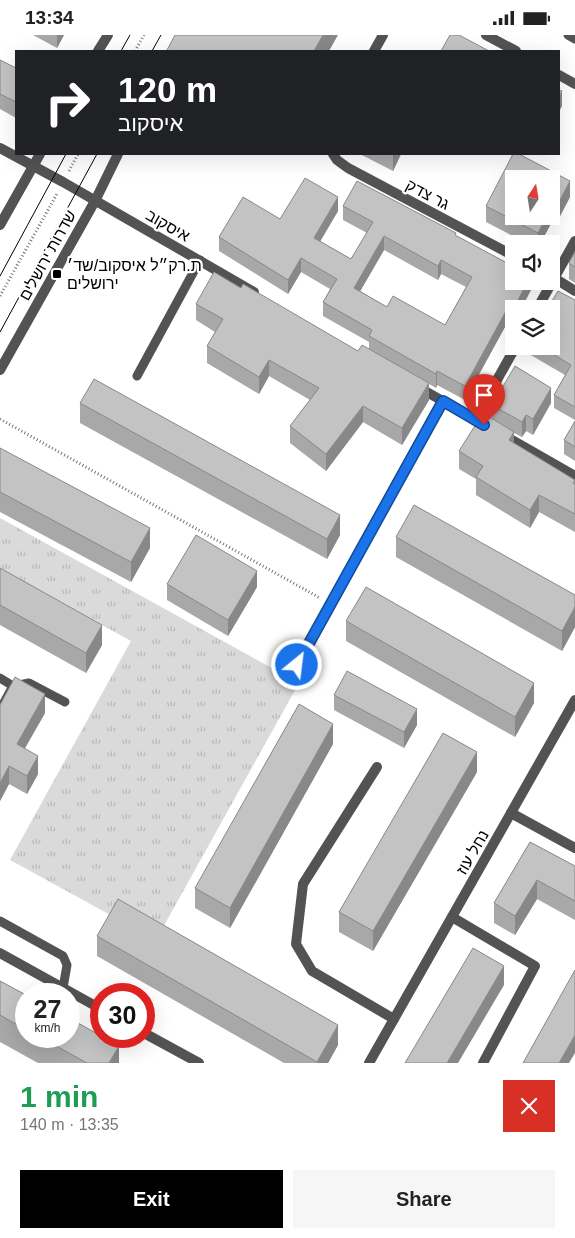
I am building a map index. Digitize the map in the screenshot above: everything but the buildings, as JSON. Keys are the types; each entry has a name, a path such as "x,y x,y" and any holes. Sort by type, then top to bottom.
{"street":[{"path":"99,50 108,35"},
{"path":"375,50 383,35"},
{"path":"486,35 514,50"},
{"path":"560,76 575,84"},
{"name":"איסקוב","path":"0,148 267,299"},
{"path":"0,225 39,155"},
{"name":"שדרות ירושלים","path":"0,370 95,201 118,155"},
{"name":"גר צדק","path":"334,155 337,161 348,168 505,251"},
{"path":"560,266 575,241"},
{"path":"560,281 575,291"},
{"path":"475,419 511,355"},
{"path":"409,382 575,476"},
{"path":"297,665 443,401"},
{"name":"נחל עוז","path":"369,1063 575,700"},
{"path":"377,767 303,884 296,944 312,971 394,1019"},
{"path":"511,813 575,848"},
{"path":"452,917 535,966 483,1063"},
{"path":"0,953 54,983"},
{"path":"155,1039 198,1063"}],"lane":[{"path":"568,35 575,39"},
{"path":"137,376 200,260"},
{"path":"0,678 14,686 30,683 65,702"},
{"path":"0,711 14,686"},
{"path":"0,921 63,956 67,965 64,983"}],"path":[{"path":"136,50 144,35"},
{"path":"0,296 77,155"},
{"path":"0,419 331,604"}],"green space":[{"path":"0,518 299,683 156,940 10,860 131,641 0,569"}],"tram line":[{"path":"122,50 130,35"},
{"path":"153,50 161,35"},
{"path":"0,276 65,155"},
{"path":"0,332 96,155"}],"place":[{"name":"ת.רק״ל איסקוב/שד׳ ירושלים","path":"57,274"}],"route":[{"path":"297,665 443,401 484,425"}]}
